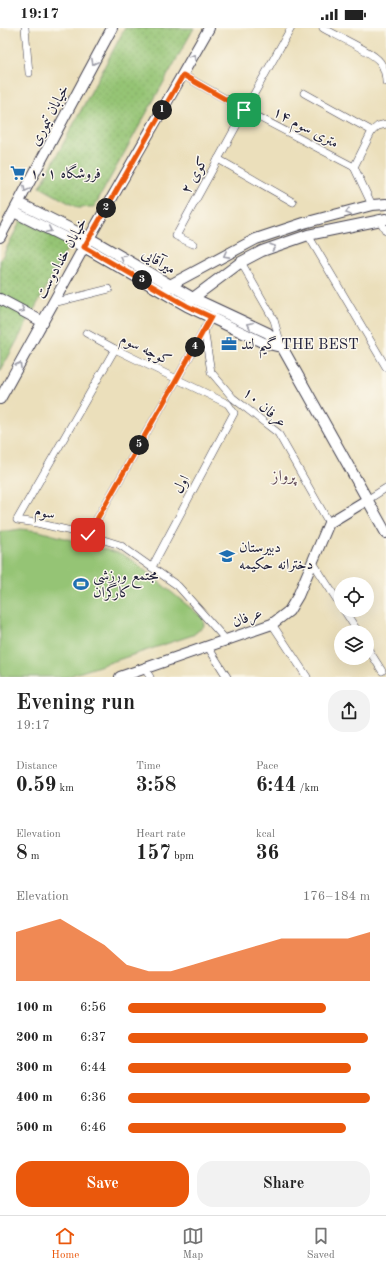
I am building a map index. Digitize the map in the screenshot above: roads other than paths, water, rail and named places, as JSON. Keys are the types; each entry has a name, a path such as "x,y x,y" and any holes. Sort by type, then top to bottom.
{"street":[{"path":"25,28 29,73"},
{"name":"خیابان تیموری","path":"0,238 112,28"},
{"name":"خیابان خدادوست","path":"0,399 86,243 209,28"},
{"name":"کوی ۲","path":"194,244 176,236 244,110 291,28"},
{"path":"323,28 372,54 383,68 386,82"},
{"name":"۱۴ متری سوم","path":"183,75 244,110 354,168"},
{"path":"304,93 372,131"},
{"path":"372,205 354,168 372,131 378,126 386,124"},
{"path":"218,159 293,202"},
{"name":"میرآقایی","path":"19,203 167,289 187,306 264,342 282,347"},
{"path":"167,289 256,239 304,223 372,205 386,204"},
{"name":"میرآقایی","path":"14,212 86,243"},
{"path":"187,306 194,298 241,262 262,251 308,235 382,219 386,232"},
{"path":"308,235 386,368"},
{"path":"241,262 274,320 282,347"},
{"path":"53,303 109,289"},
{"name":"میرآقایی","path":"167,289 194,298 268,333 282,347 386,533"},
{"path":"0,299 43,322"},
{"path":"88,535 216,308"},
{"name":"عرفان ۱۰","path":"204,329 211,372 233,398 278,433 329,523"},
{"name":"کوچه سوم","path":"86,333 115,349 228,404 234,414"},
{"name":"سوم","path":"115,349 17,520 88,535 120,545 178,586 226,640"},
{"name":"اول","path":"152,567 234,414"},
{"path":"329,523 386,488"},
{"name":"عرفان","path":"120,677 148,673 208,647 272,624 289,611 298,596 329,523"},
{"path":"312,561 334,595"},
{"path":"272,624 307,677"},
{"path":"208,647 227,677"},
{"path":"374,658 382,671"}],"place":[{"name":"فروشگاه ۱۰۱","path":"18,173"},
{"name":"گیم لند THE BEST","path":"229,344"},
{"name":"دبیرستان دخترانه حکیمه","path":"227,556"},
{"name":"مجتمع ورزشی کارگران","path":"81,584"}],"district":[{"name":"پرواز","path":"284,475"}]}
